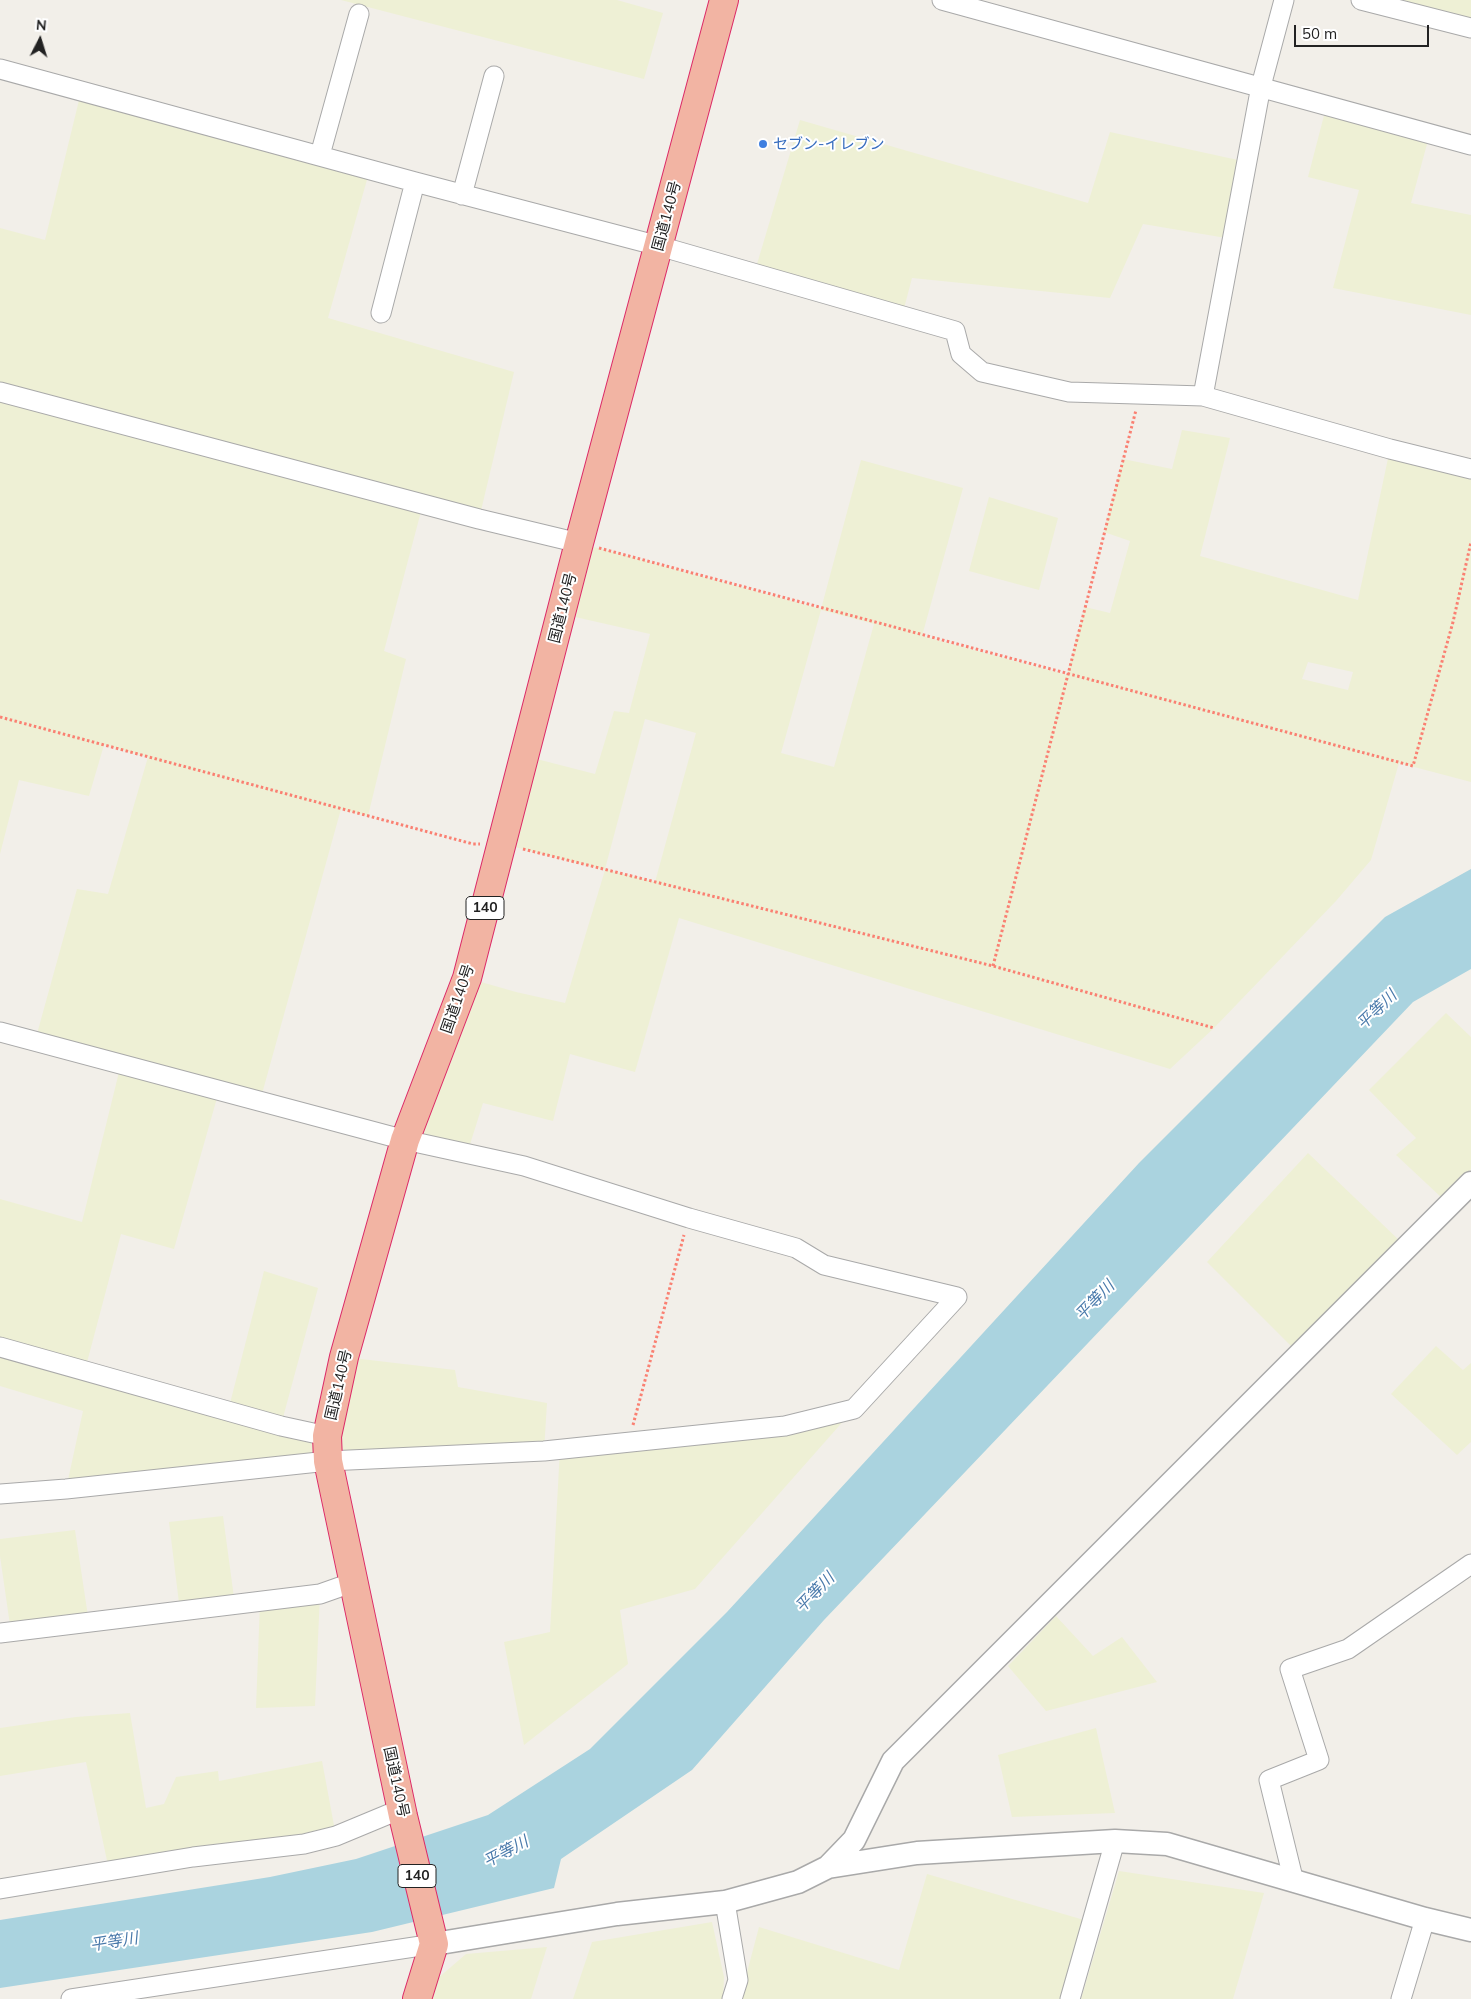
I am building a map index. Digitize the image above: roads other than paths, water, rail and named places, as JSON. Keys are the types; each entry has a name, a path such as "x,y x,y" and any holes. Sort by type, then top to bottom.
{"highway":[{"name":"国道140号","path":"432,1939 402,1812 328,1449 344,1357 405,1140 467,978 579,543 724,0"},
{"path":"417,1999 432,1939"}],"street":[{"path":"942,0 1471,145"},
{"path":"1203,396 1261,86 1284,0"},
{"path":"1361,0 1471,28"},
{"path":"320,155 359,14"},
{"path":"0,69 462,195 659,246 955,331 961,354 982,372 1069,392 1140,396 1203,396 1390,449 1471,469"},
{"path":"462,195 494,76"},
{"path":"381,313 415,182"},
{"path":"0,392 478,519 579,543"},
{"path":"0,1032 405,1140 524,1166 689,1218 796,1248 824,1265 957,1297 854,1409 785,1426 544,1451 328,1449 66,1489 0,1494"},
{"path":"828,1867 854,1840 893,1761 1471,1183"},
{"path":"0,1347 281,1426 328,1449"},
{"path":"1294,1882 1269,1780 1320,1760 1290,1669 1348,1649 1471,1564"},
{"path":"0,1633 320,1594 354,1582"},
{"path":"0,1889 193,1857 304,1844 336,1836 402,1812"},
{"path":"1070,1999 1115,1841"},
{"path":"71,1999 432,1939 616,1914 725,1902 798,1882 828,1867 926,1853 1115,1841 1167,1844 1294,1882 1471,1930"},
{"path":"725,1902 738,1980 732,1999"},
{"path":"1401,1999 1425,1919"}],"water":[{"name":"平等川","path":"1471,869 1471,969 1413,1002 824,1620 692,1770 561,1859 554,1888 372,1932 0,1988 0,1920 270,1877 356,1859 488,1815 590,1749 727,1612 1139,1163 1385,917"}],"place":[{"name":"セブン-イレブン","path":"763,144"}]}
